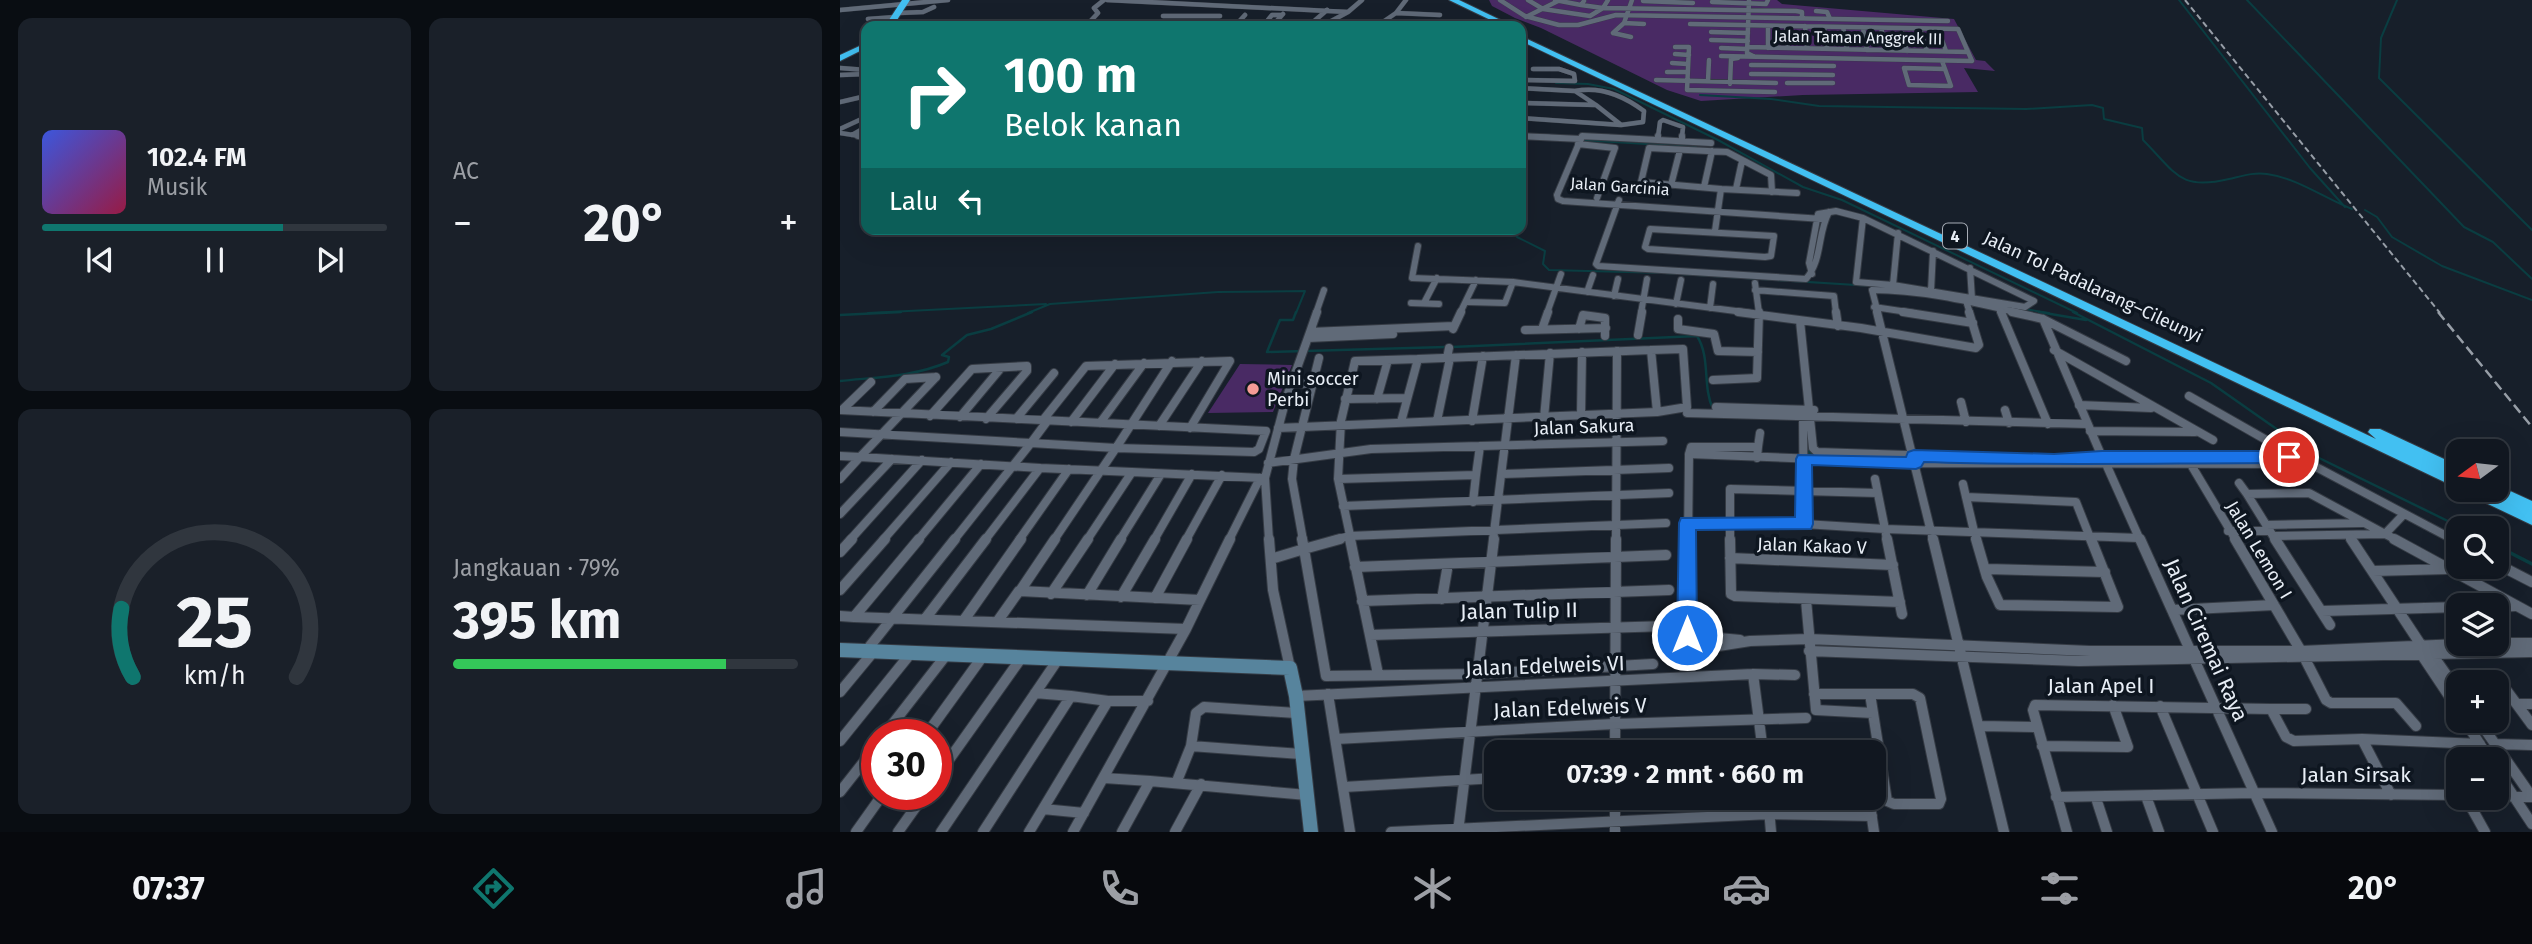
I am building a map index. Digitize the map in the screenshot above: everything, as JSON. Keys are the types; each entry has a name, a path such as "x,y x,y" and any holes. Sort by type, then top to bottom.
{"highway":[{"path":"1442,0 1486,21"},
{"path":"1453,0 1498,21"},
{"path":"893,21 903,1"},
{"name":"Jalan Tol Padalarang–Cileunyi","path":"1526,34 2387,444 2446,477"},
{"name":"Jalan Tol Padalarang–Cileunyi","path":"1526,40 2387,444 2446,467"},
{"path":"840,58 861,49"},
{"path":"2510,497 2532,508"},
{"path":"2497,502 2532,519"}],"street":[{"path":"840,10 903,1 948,0"},
{"path":"1091,21 1098,13 1094,8 1106,0 1202,2 1223,6 1348,12"},
{"path":"1223,6 1229,0"},
{"path":"1239,7 1246,0"},
{"path":"1331,21 1362,0"},
{"path":"1384,21 1396,13 1406,0"},
{"path":"1500,0 1527,17 1572,25 1605,16 1628,15 1948,21"},
{"path":"1528,0 1543,9 1590,16 1604,7 1608,0"},
{"path":"1631,37 1613,33 1623,25 1632,0"},
{"path":"1711,9 1712,1 1767,4 1768,0"},
{"path":"1527,17 1558,1 1630,8 1693,4"},
{"path":"1643,1 1674,1 1711,9 1782,8 1800,11 1802,18"},
{"path":"1749,2 1747,46 1751,59 1751,82"},
{"path":"868,19 923,12 933,7"},
{"path":"1267,21 1277,9"},
{"path":"1277,21 1287,9"},
{"path":"1314,21 1327,10"},
{"path":"1816,11 1827,12 1830,19"},
{"path":"1396,13 1440,15"},
{"path":"1157,21 1164,15 1220,16 1215,21"},
{"path":"1240,21 1245,15"},
{"path":"1272,15 1282,15"},
{"path":"1623,25 1644,24"},
{"path":"1690,24 1959,30 1971,59"},
{"path":"1623,25 1639,30"},
{"path":"1768,26 1768,48"},
{"path":"1786,26 1788,48"},
{"path":"1805,26 1805,57"},
{"path":"1824,27 1827,49"},
{"path":"1843,27 1847,49"},
{"path":"1863,27 1867,50"},
{"path":"1881,28 1887,50"},
{"path":"1901,28 1907,51"},
{"path":"1920,29 1927,51"},
{"path":"1938,29 1946,51"},
{"path":"1711,32 1748,33"},
{"path":"1712,40 1747,46"},
{"path":"1721,48 1747,46"},
{"name":"Jalan Taman Anggrek III","path":"1747,46 1968,52"},
{"path":"1675,47 1689,47 1687,90 1775,92"},
{"path":"1857,50 1858,57"},
{"path":"1675,54 1689,55"},
{"path":"1721,56 1793,66 1834,66"},
{"path":"1792,57 1793,66"},
{"path":"1805,57 1890,63 1971,59"},
{"path":"1730,91 1732,58 1971,59"},
{"path":"1708,81 1709,60"},
{"path":"1942,61 1945,69 1951,86 1909,85 1904,69 1945,69"},
{"path":"1672,63 1687,64"},
{"path":"1783,65 1784,74"},
{"path":"1804,66 1805,74"},
{"path":"840,68 861,71"},
{"path":"1924,68 1930,86"},
{"path":"1526,80 1575,81 1574,74 1559,69 1533,69"},
{"path":"1667,72 1687,72"},
{"path":"840,75 861,73"},
{"path":"1751,74 1833,75"},
{"path":"1795,74 1796,83"},
{"path":"1656,80 1776,83"},
{"path":"1787,83 1833,83"},
{"path":"1526,88 1575,91 1588,89 1617,95 1645,113 1640,124 1621,125 1526,118"},
{"path":"1575,91 1621,125"},
{"path":"840,102 861,97"},
{"path":"1526,103 1593,106"},
{"path":"1584,122 1593,106"},
{"path":"840,131 861,120"},
{"path":"1658,140 1660,122 1663,120 1683,127 1682,141"},
{"path":"852,135 861,130"},
{"path":"840,131 861,136"},
{"path":"1526,136 1711,143"},
{"path":"1557,195 1580,140"},
{"path":"1580,140 1615,148 1597,198"},
{"path":"1772,192 1773,177 1727,152 1650,148 1641,182 1721,189 1736,189 1772,192 1797,193"},
{"path":"1671,185 1680,149"},
{"path":"1704,187 1712,151"},
{"path":"1736,189 1742,161"},
{"path":"1715,231 1721,189"},
{"name":"Jalan Garcinia","path":"1557,195 1619,202"},
{"name":"Jalan Garcinia","path":"1557,195 1558,199 1563,201 1619,202 1863,218 2034,300 2030,306 2025,307 1969,300"},
{"path":"1619,202 1596,264 1598,266 1802,279 1812,274 1818,265 1822,216"},
{"path":"1863,218 1855,281 1931,291 2043,319 2126,361"},
{"path":"1650,229 1715,231 1773,235 1771,256 1645,247 1650,229"},
{"path":"1893,285 1898,233"},
{"path":"1418,246 1411,276 1513,282 1838,326 1976,348 1979,345 1969,300 1970,268"},
{"path":"1931,291 1933,251"},
{"path":"1542,329 1562,274"},
{"path":"1587,292 1593,275"},
{"path":"1424,303 1437,278"},
{"path":"1614,296 1618,279"},
{"path":"1639,335 1647,279"},
{"path":"1309,335 1451,331 1468,302 1476,280"},
{"path":"1676,304 1681,280"},
{"path":"1468,302 1505,303 1513,282"},
{"path":"1710,308 1713,284"},
{"path":"1832,286 1838,326"},
{"path":"1713,380 1755,379 1759,315 1755,287 1834,296"},
{"path":"1073,832 1148,701 1262,478 1324,290"},
{"path":"1969,300 1872,290 1880,332 1915,459 2004,832"},
{"path":"1411,303 1440,304"},
{"path":"1874,307 1973,323"},
{"path":"1999,307 2048,424"},
{"path":"1525,330 1578,328 1605,332 1606,318 1583,312 1578,328"},
{"path":"1678,319 1678,329 1714,334 1718,351 1758,352"},
{"name":"Jalan Ciremai Raya","path":"2043,319 2054,350 2272,832"},
{"path":"1800,321 1808,414 1813,448 1816,452 2056,466 2104,460 2291,456 2289,452 2189,396"},
{"path":"1437,421 1449,348"},
{"path":"1278,428 1341,424 1616,416 1687,407 1683,349 1356,359 1341,424 1338,479 1378,674"},
{"path":"1651,350 1657,412"},
{"path":"2054,350 2213,440"},
{"path":"1615,740 1617,351"},
{"path":"1581,416 1582,352"},
{"path":"1544,418 1550,353"},
{"path":"1459,830 1516,355"},
{"path":"1472,421 1483,356"},
{"path":"1319,358 1301,426 1293,479 1301,550 1326,676 1378,674 1477,680 1616,675 1653,664"},
{"path":"1401,422 1418,359"},
{"path":"1377,399 1388,360"},
{"path":"997,622 1101,471 1172,361"},
{"path":"1159,426 1202,361"},
{"path":"840,692 889,619 1031,443 1087,366 1230,361 1190,428"},
{"path":"1100,423 1144,363"},
{"path":"1071,422 1115,364"},
{"path":"930,416 972,369 1026,366 1028,369 986,419"},
{"path":"960,417 1001,368"},
{"path":"1016,419 1054,373"},
{"path":"840,479 936,377 905,379 873,412"},
{"path":"841,410 871,382"},
{"path":"1292,384 1312,383"},
{"path":"1345,399 1406,398"},
{"path":"1961,402 1966,422"},
{"path":"2079,405 2154,408"},
{"path":"1716,407 1824,416 2198,432"},
{"path":"840,432 1116,448 1254,452 1259,449 1266,431 841,410"},
{"path":"2005,410 2009,423"},
{"path":"1687,413 1808,414"},
{"path":"1804,524 1804,459 1808,414"},
{"path":"1757,458 1759,433"},
{"name":"Jalan Sakura","path":"1268,463 1338,452 1663,440"},
{"path":"1473,502 1480,446"},
{"path":"1750,641 1698,651 1689,646 1689,454 1691,447 1758,447"},
{"path":"1689,454 1757,458 1915,459"},
{"path":"840,456 1262,478"},
{"path":"840,514 892,459"},
{"path":"840,552 922,460"},
{"path":"2104,460 2309,465 2446,536"},
{"path":"840,590 951,462"},
{"name":"Jalan Lemon I","path":"2190,463 2328,702 2396,703 2416,726"},
{"path":"854,617 981,464"},
{"path":"925,619 1041,468"},
{"path":"1502,474 1669,468"},
{"path":"964,620 1069,469"},
{"path":"1051,594 1132,472"},
{"path":"1087,595 1161,474"},
{"path":"1121,597 1192,474"},
{"path":"1156,598 1222,475"},
{"path":"1338,479 1476,475"},
{"path":"1262,478 1274,558 1273,590 1299,696 1296,713 1311,832"},
{"path":"1875,479 1902,614"},
{"path":"1963,484 1966,497 1975,531 1987,569 1998,602 2003,606 2116,609 2119,605 2076,502 1966,497"},
{"path":"2239,484 2330,625"},
{"path":"1877,493 1730,489 1732,595 1806,600 1900,601"},
{"path":"1343,506 1669,493"},
{"path":"2246,494 2309,493 2446,568"},
{"path":"2228,531 2349,536 2385,534 2404,514"},
{"path":"1274,558 1349,536 1667,523"},
{"path":"1688,523 1804,524 2138,538"},
{"path":"2270,531 2365,523"},
{"path":"2349,536 2398,609 2446,689"},
{"path":"1355,567 1666,555"},
{"name":"Jalan Kakao V","path":"1730,558 1893,565"},
{"path":"1442,599 1448,564"},
{"path":"1987,569 2105,572"},
{"path":"2373,571 2446,569"},
{"path":"2509,570 2532,582"},
{"path":"2465,579 2532,614"},
{"path":"1362,601 1670,590"},
{"path":"1019,591 1200,600"},
{"path":"1806,600 1814,694 1819,712 1872,713"},
{"path":"2172,610 2274,605"},
{"path":"2509,606 2515,606"},
{"path":"2322,611 2446,607"},
{"path":"840,616 1186,629"},
{"name":"Jalan Tulip II","path":"1370,635 1669,626"},
{"path":"1687,635 1809,645 1962,651 2079,661 2424,651 2532,652"},
{"path":"2509,643 2532,643"},
{"path":"2424,651 2446,646"},
{"path":"840,650 1290,668"},
{"path":"2424,651 2446,677"},
{"path":"840,741 911,653"},
{"path":"896,719 947,654"},
{"path":"937,719 982,656"},
{"path":"952,755 1022,657"},
{"path":"941,832 1059,658"},
{"path":"1753,674 1762,740"},
{"name":"Jalan Edelweis VI","path":"1299,696 1477,680 1616,675 1795,675"},
{"path":"1035,693 1108,701 1148,701"},
{"path":"1326,694 1336,739 1350,832"},
{"path":"1814,694 1870,694 1913,694 1920,698 1941,799 1939,804 1891,804 1887,801 1870,694"},
{"path":"2509,694 2532,725"},
{"path":"984,832 1071,696"},
{"path":"1029,832 1108,701"},
{"path":"2517,704 2532,704"},
{"name":"Jalan Apel I","path":"2037,727 2033,710 2035,705 2306,709"},
{"path":"2042,746 2128,747 2113,705"},
{"path":"2160,706 2213,832"},
{"path":"1177,781 1191,746 1196,713 1204,707 1296,713"},
{"path":"2271,709 2290,740 2362,739 2473,747"},
{"name":"Jalan Edelweis V","path":"1336,739 1614,724 1806,718"},
{"path":"1980,726 2037,727 2067,832"},
{"path":"2475,733 2486,747"},
{"path":"2362,739 2391,795"},
{"path":"2502,747 2532,745"},
{"path":"1191,746 1301,754"},
{"path":"840,792 861,765"},
{"path":"2509,776 2525,797 2532,824"},
{"path":"1104,778 1177,781 1307,795"},
{"path":"1344,787 1484,779"},
{"path":"1122,832 1150,780"},
{"path":"2509,782 2525,797"},
{"path":"1175,832 1201,784"},
{"name":"Jalan Sirsak","path":"2056,797 2254,793 2446,795"},
{"path":"2146,796 2159,832"},
{"path":"2096,798 2107,832"},
{"path":"1043,809 1083,813"},
{"path":"856,832 872,810"},
{"path":"898,832 914,810"},
{"path":"1770,810 1772,832"},
{"path":"1871,810 1874,832"},
{"path":"2473,810 2485,832"},
{"path":"1391,832 1615,827 1770,814 1872,816"}],"shaded area":[{"path":"1489,0 1777,0 1782,4 1954,19 1976,60 1985,61 1995,71 1964,68 1978,92 1803,95 1701,101 1667,90 1492,6"},
{"name":"Mini soccer Perbi","path":"1240,364 1292,365 1273,412 1208,413"}],"waterway":[{"path":"2179,0 2310,168 2343,205"},
{"path":"2247,0 2464,227 2493,242 2532,279"},
{"path":"2397,0 2381,38 2379,78 2532,230"},
{"path":"1556,83 1588,84 1614,89 1718,140 1803,187 1842,200 2077,313"},
{"path":"1700,95 1771,99 1819,106 2026,109 2092,105 2103,108 2104,119 2142,128 2143,140 2172,170 2189,181 2212,182 2267,174 2300,184 2343,205"},
{"path":"1580,140 1696,147"},
{"path":"2343,205 2352,209"},
{"path":"2365,210 2377,217 2392,237 2442,266 2532,300"},
{"path":"1320,235 1355,235"},
{"path":"1516,235 1545,251 1543,264 1549,270 1664,273 1872,286"},
{"path":"1028,313 1050,304 1218,292 1305,291 1296,313"},
{"path":"868,313 1046,304"},
{"path":"2024,309 2049,313"},
{"path":"840,315 901,312"},
{"path":"840,381 895,376 935,367 948,362 949,357 942,355 967,335 991,329 1032,312"},
{"path":"1296,312 1293,320 1280,320 1267,352 1445,347"},
{"path":"2039,312 2086,320"},
{"path":"2073,312 2211,383 2315,456"},
{"path":"1452,347 1697,336 1704,353 1713,409"},
{"path":"1808,436 1808,452 1816,455"},
{"path":"2291,458 2315,456"},
{"path":"2315,456 2446,520"},
{"path":"2509,552 2532,564"}],"railway":[{"path":"2185,0 2440,313"},
{"path":"2438,312 2532,427"}],"place":[{"name":"Mini soccer Perbi","path":"1253,389"}],"route":[{"path":"1687,635 1688,523 1804,524 1804,459 1916,463 1914,456 2054,460 2102,457 2289,457"}]}
